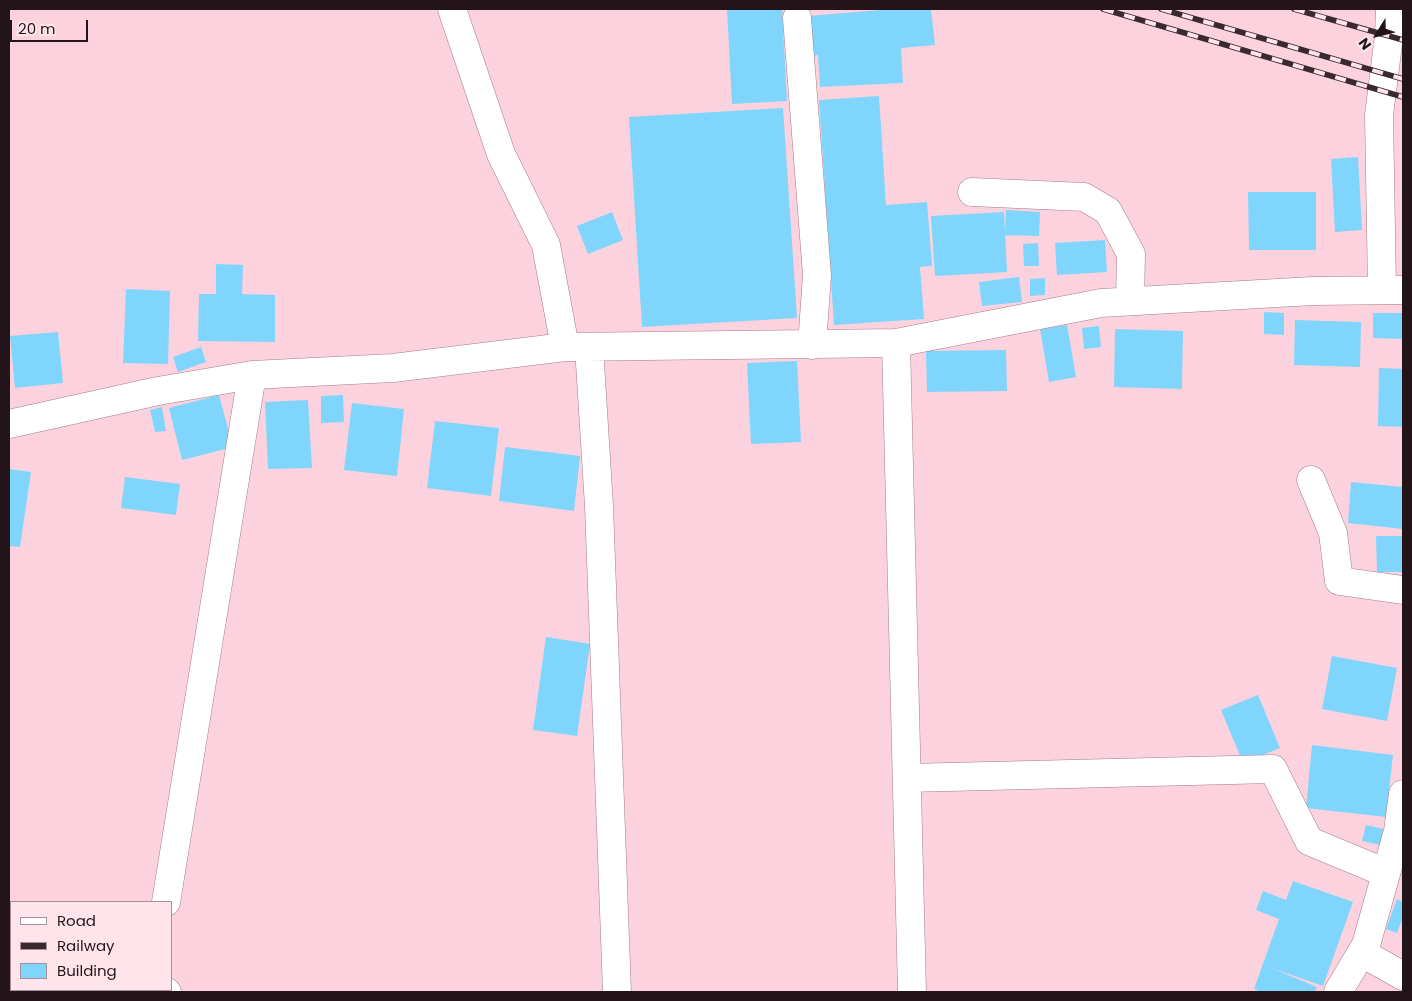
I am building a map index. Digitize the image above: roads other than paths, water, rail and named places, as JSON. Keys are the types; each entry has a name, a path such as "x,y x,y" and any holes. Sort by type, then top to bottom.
{"street":[{"path":"452,9 501,154 546,246 577,347 599,506 617,992"},
{"path":"9,424 158,391 252,375 393,368 577,347 896,343 1101,303 1231,294 1393,289 1379,115 1389,36 1390,9"},
{"path":"797,18 817,275 812,345"},
{"path":"972,192 1084,196 1108,211 1131,254 1130,301"},
{"path":"896,343 912,992"},
{"path":"166,901 252,375"},
{"path":"1311,480 1333,533 1339,581 1403,590"},
{"path":"907,778 1273,769 1310,841 1386,873"},
{"path":"1338,992 1366,945 1386,873 1401,831 1403,794"},
{"path":"1362,952 1403,976"}],"railway":[{"path":"1103,9 1403,97"},
{"path":"1161,9 1403,79"},
{"path":"1294,9 1403,40"}]}
